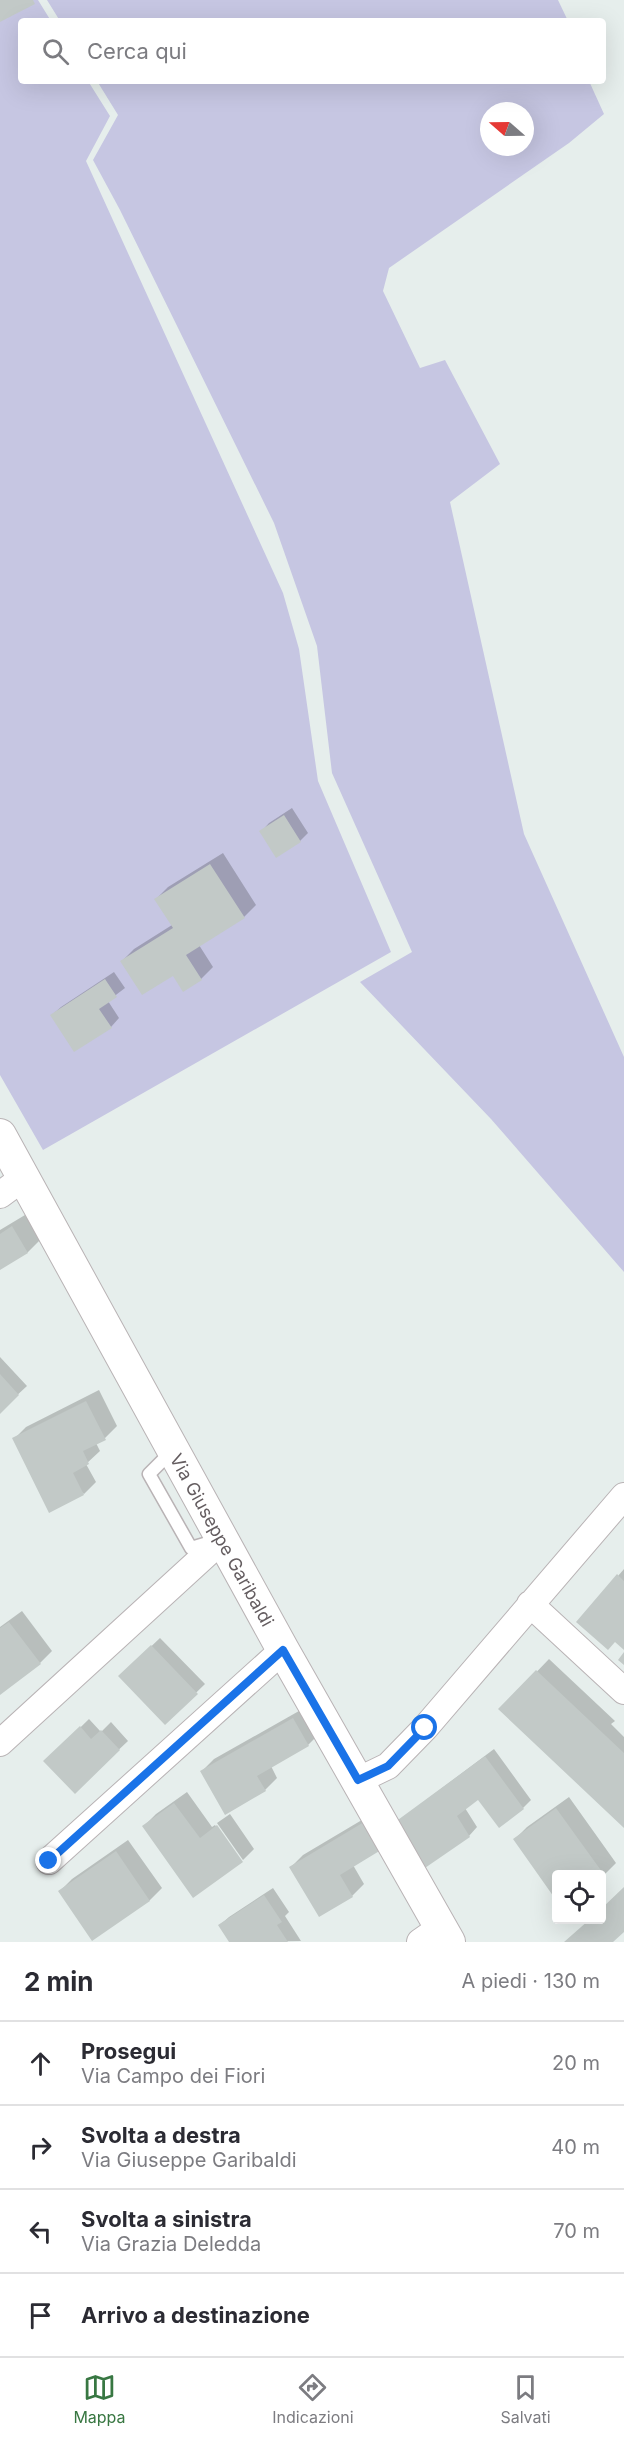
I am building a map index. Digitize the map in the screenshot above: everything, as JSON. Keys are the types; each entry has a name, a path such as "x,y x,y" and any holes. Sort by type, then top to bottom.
{"street":[{"name":"Via Giuseppe Garibaldi","path":"0,1135 12,1186 173,1450 283,1650 358,1780 436,1937"},
{"path":"358,1780 388,1766 425,1728 624,1496"},
{"path":"0,1743 223,1539"},
{"path":"530,1604 624,1690"},
{"path":"49,1861 283,1650"}],"shaded area":[{"path":"0,0 38,0 49,18 18,18 18,84 90,84 110,116 86,161 283,593 299,649 318,781 391,952 43,1150 0,1075"},
{"path":"47,0 558,0 567,18 58,18"},
{"path":"99,84 590,84 604,114 569,143 389,268 383,291 420,368 445,360 500,464 450,502 524,834 624,1057 624,1272 491,1119 360,982 412,952 332,773 317,646 274,523 120,210 93,160 118,115"}],"building":[{"path":"0,0 33,0 35,4 0,22"},
{"path":"284,815 301,842 276,858 259,831"},
{"path":"210,864 245,918 186,955 202,980 183,992 173,976 142,995 120,961 173,928 154,899"},
{"path":"105,979 117,997 99,1009 112,1028 74,1052 50,1015"},
{"path":"12,1226 28,1253 0,1270 0,1234"},
{"path":"0,1374 19,1395 0,1414"},
{"path":"86,1401 106,1440 83,1451 89,1464 73,1473 84,1495 49,1513 12,1438"},
{"path":"617,1574 624,1581 624,1650 615,1642 608,1650 576,1622"},
{"path":"9,1622 41,1664 0,1695 0,1628"},
{"path":"151,1645 198,1694 165,1725 118,1676"},
{"path":"624,1652 624,1665 618,1660"},
{"path":"536,1670 624,1753 624,1828 498,1709"},
{"path":"293,1718 309,1746 257,1776 266,1791 225,1815 200,1771"},
{"path":"80,1726 91,1739 101,1730 120,1750 75,1794 43,1761"},
{"path":"485,1756 524,1809 499,1828 478,1800 457,1816 470,1837 422,1870 391,1825"},
{"path":"174,1803 200,1838 217,1825 243,1862 193,1898 142,1826"},
{"path":"556,1808 601,1870 552,1870 552,1894 513,1839"},
{"path":"364,1822 381,1850 340,1875 353,1897 319,1917 289,1867"},
{"path":"116,1851 150,1901 92,1941 58,1891"},
{"path":"624,1887 624,1932 613,1942 564,1942 584,1924 606,1924 606,1904"},
{"path":"264,1895 282,1922 277,1925 288,1942 229,1942 218,1925"}],"route":[{"path":"49,1861 283,1650 358,1780 388,1766 425,1728"}]}
